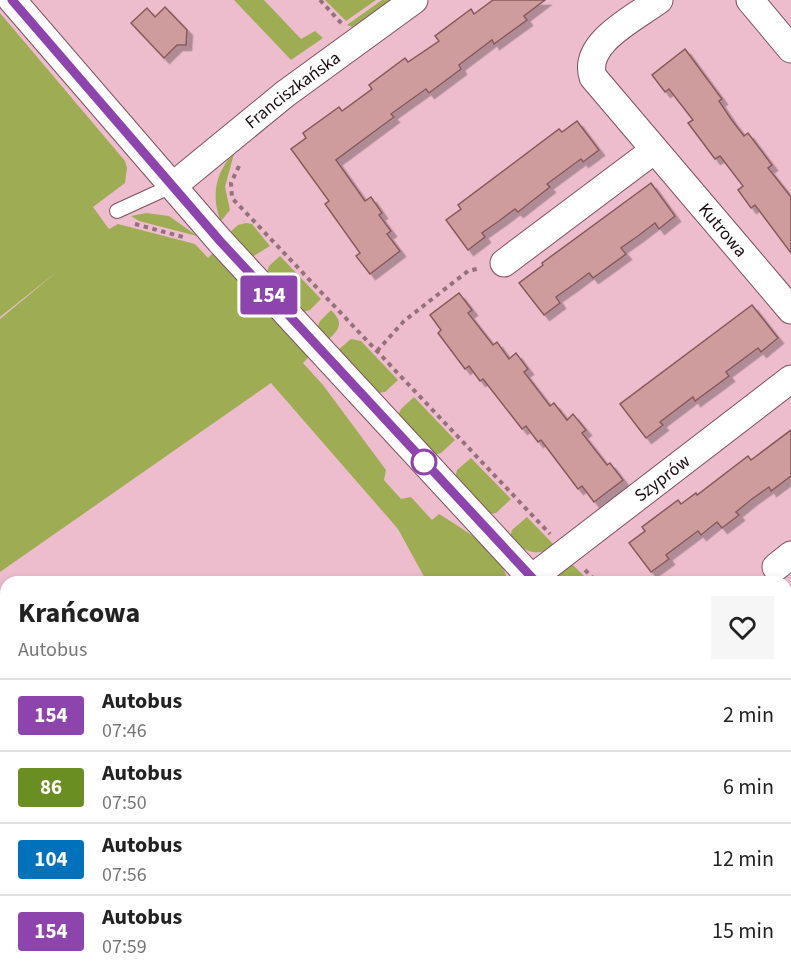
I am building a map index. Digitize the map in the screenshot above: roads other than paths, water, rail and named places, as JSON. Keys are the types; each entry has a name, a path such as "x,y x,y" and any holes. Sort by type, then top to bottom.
{"street":[{"path":"12,0 220,241 529,576"},
{"name":"Franciszkańska","path":"174,185 285,94 414,0"},
{"name":"Kutrowa","path":"659,0 599,45 591,63 597,84 791,310"},
{"path":"750,0 791,48"},
{"path":"504,263 653,151"},
{"name":"Szyprów","path":"537,576 565,550 791,379"}],"lane":[{"path":"117,211 174,185"}]}
